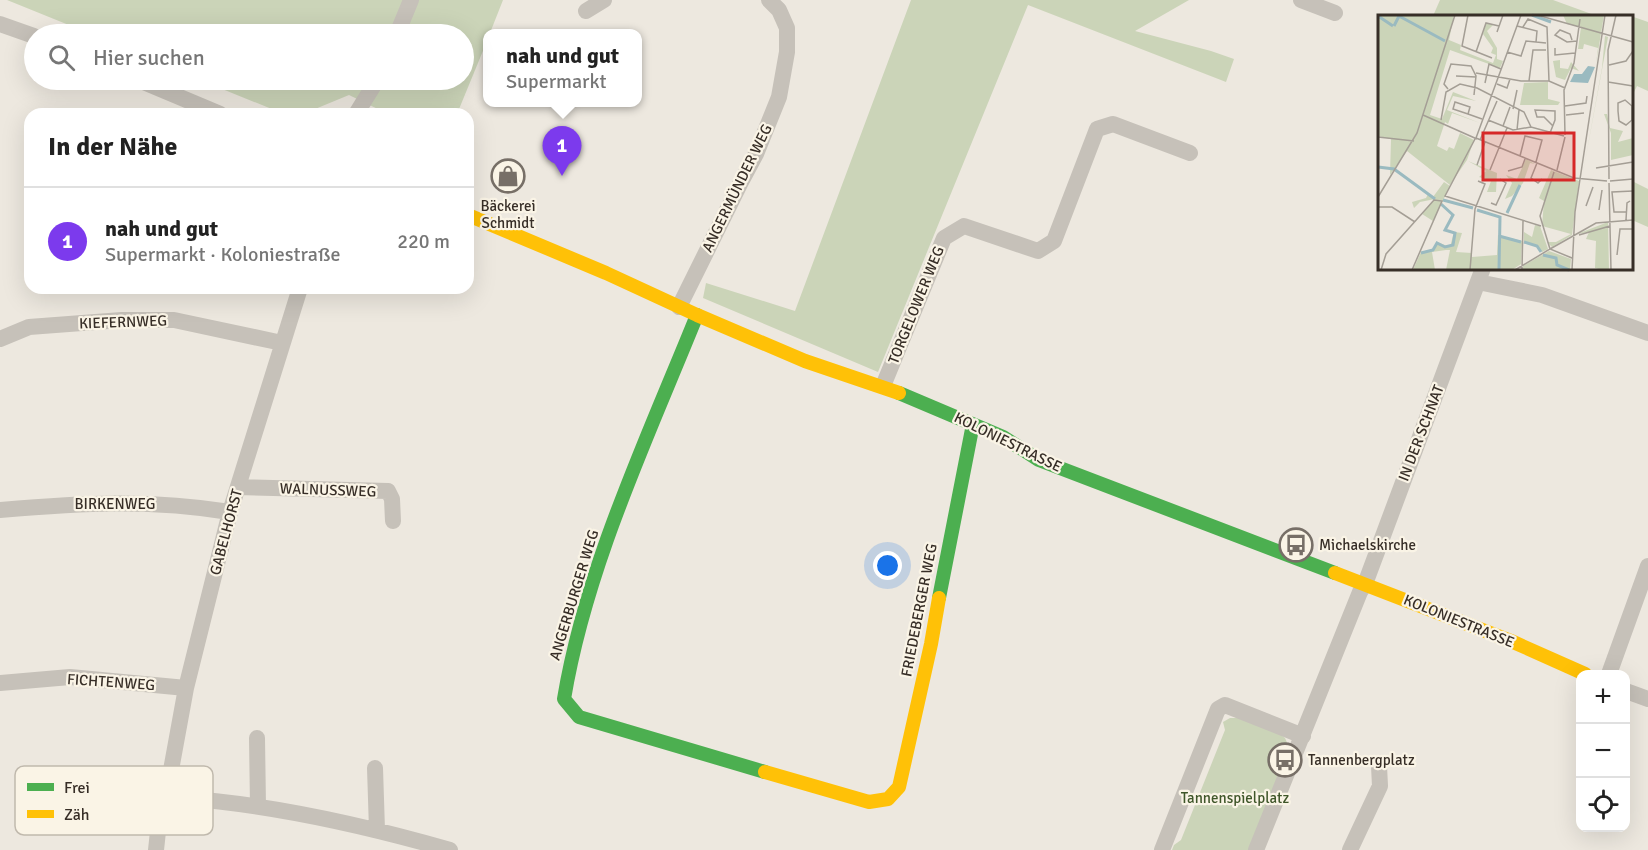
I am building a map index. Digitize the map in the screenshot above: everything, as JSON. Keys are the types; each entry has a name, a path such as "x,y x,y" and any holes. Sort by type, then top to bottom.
{"street":[{"path":"401,24 411,0"},
{"path":"586,11 604,0"},
{"name":"ANGERMÜNDER WEG","path":"679,307 756,154 779,97 787,52 788,28 779,10 769,0"},
{"path":"1301,0 1335,13"},
{"path":"0,24 24,32"},
{"path":"163,90 206,108"},
{"path":"360,108 371,90"},
{"path":"370,108 374,90"},
{"name":"TORGELOWER WEG","path":"883,386 944,238 964,226 1038,251 1054,241 1097,129 1113,124 1190,153"},
{"name":"KOLONIESTRASSE","path":"474,218 805,361 883,386 973,424 1003,437 1039,460 1511,641 1576,671"},
{"name":"IN DER SCHNAT","path":"1365,584 1481,275 1648,333"},
{"name":"GABELHORST","path":"172,766 186,688 230,512 298,294"},
{"name":"ANGERBURGER WEG","path":"697,315 610,531 571,657 564,699 579,717 869,802 888,799"},
{"name":"KIEFERNWEG","path":"0,339 29,327 122,320 174,320 282,343"},
{"name":"FRIEDEBERGER WEG","path":"888,799 899,787 931,644 973,424"},
{"name":"WALNUSSWEG","path":"238,487 388,491 392,499 393,521"},
{"name":"BIRKENWEG","path":"0,510 88,503 139,502 187,505 230,512"},
{"path":"1611,670 1648,566"},
{"path":"1256,850 1365,584"},
{"name":"FICHTENWEG","path":"0,683 70,677 186,688"},
{"path":"1630,692 1648,699"},
{"path":"1161,850 1218,708 1225,705 1303,736"},
{"path":"257,738 258,806"},
{"path":"1350,850 1380,786 1379,766"},
{"path":"375,768 377,830"},
{"path":"213,801 315,816 446,849"},
{"path":"156,850 158,835"}],"green space":[{"path":"7,0 503,0 492,29 483,29 483,51 474,73 474,24 66,24"},
{"path":"911,0 1189,0 1135,31 1234,59 1226,82 1028,5 878,372 703,298 706,283 795,311"},
{"path":"1440,0 1553,0 1594,15 1433,15"},
{"path":"1633,16 1648,22 1648,91 1637,86 1633,94"},
{"path":"225,90 467,90 459,108 376,108 349,95 318,108 269,108"},
{"path":"1633,182 1648,189 1648,227 1633,220"},
{"name":"Tannenspielplatz","path":"1230,718 1239,718 1281,735 1289,747 1250,850 1172,850 1174,845 1181,840 1225,730 1223,722"}],"traffic: fast":[{"path":"697,315 639,456 603,552 587,601 564,699 579,717 765,772"},
{"path":"899,393 1003,437 1039,460 1335,573"},
{"path":"939,598 973,424"}],"traffic: slow":[{"path":"474,218 805,361 899,393"},
{"path":"1335,573 1511,641 1576,670"},
{"path":"765,772 869,802 888,799 899,787 939,598"}],"place":[{"name":"Bäckerei Schmidt","path":"508,176"},
{"name":"nah und gut","path":"562,176"},
{"name":"Michaelskirche","path":"1296,545"},
{"name":"Tannenbergplatz","path":"1285,760"}]}
